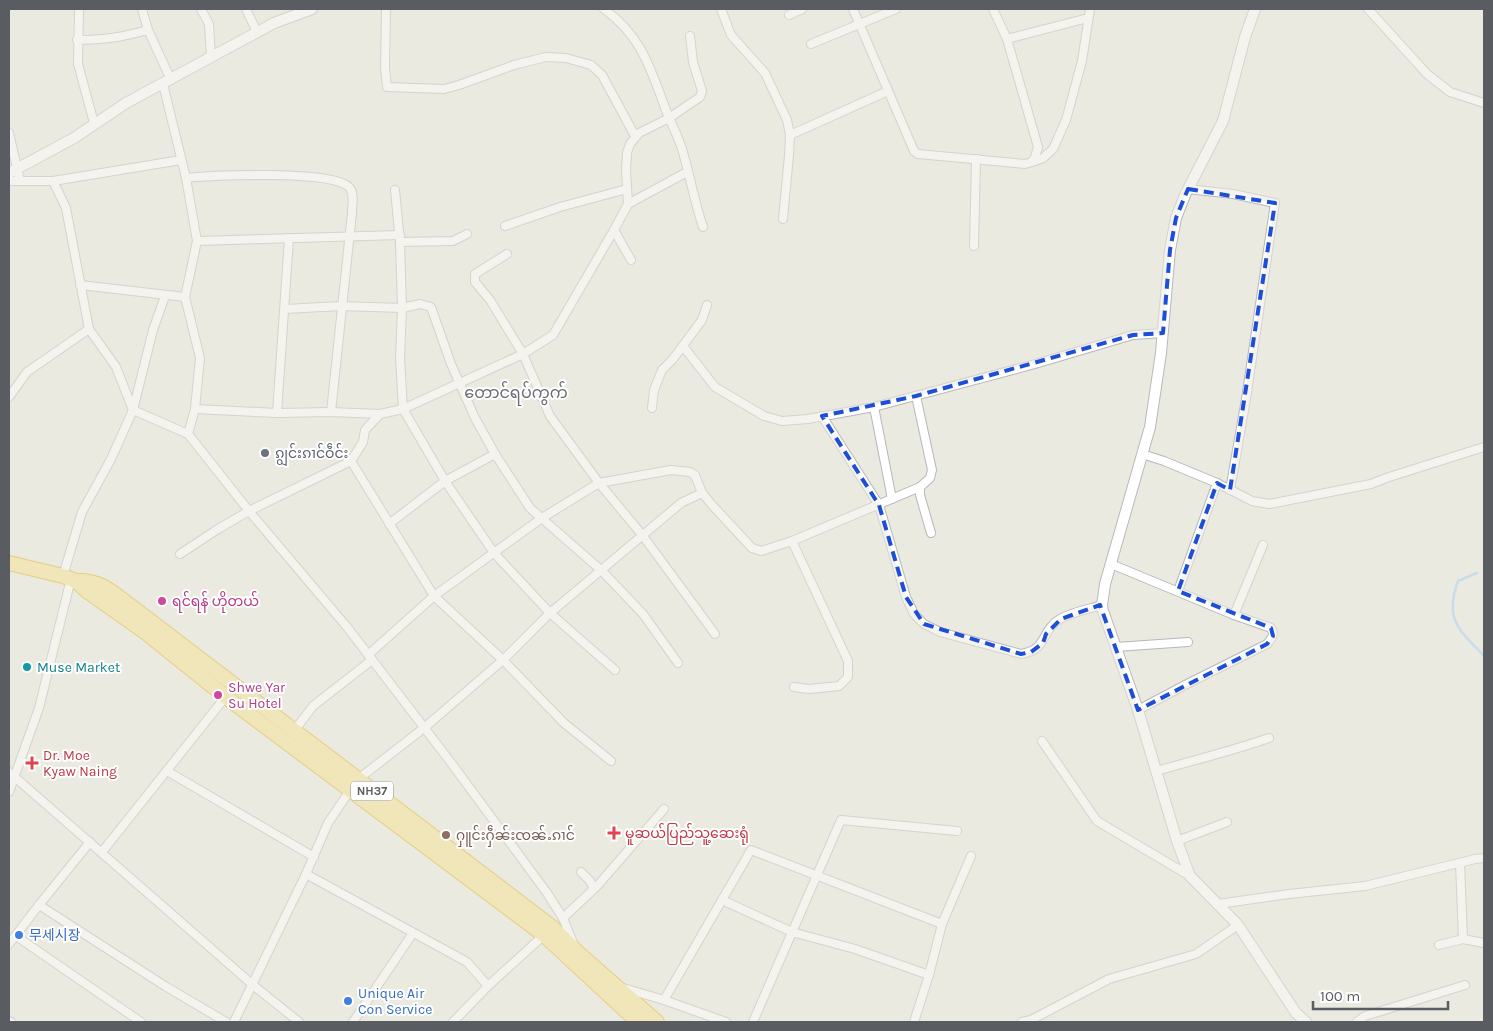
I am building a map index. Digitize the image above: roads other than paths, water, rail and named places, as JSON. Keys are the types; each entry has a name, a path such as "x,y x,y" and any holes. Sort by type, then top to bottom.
{"highway":[{"name":"NH37","path":"9,563 70,579 230,691 544,935 617,987 657,1022"},
{"name":"NH37","path":"230,691 294,731 353,785 552,926 597,983 638,1022"}],"street":[{"path":"79,9 78,64 94,123"},
{"path":"142,9 167,82 197,241 185,297 200,358 195,409 188,434"},
{"path":"201,9 209,24 211,58"},
{"path":"246,9 257,32"},
{"path":"13,170 74,138 126,103 257,32 274,23 312,9"},
{"path":"386,9 384,68 387,87 444,89 514,65 546,57 566,58 591,65 602,75 635,136"},
{"path":"604,9 614,16 636,41 646,57 681,148 694,202 703,227"},
{"path":"721,9 731,35 765,73 788,120 790,135 783,219"},
{"path":"789,15 802,9"},
{"path":"853,9 914,151 918,154 1025,164 1044,158 1053,149 1066,120 1082,61 1090,9"},
{"path":"811,44 896,9"},
{"path":"993,9 1007,39 1038,147 1032,162"},
{"path":"1190,876 1177,841 1138,710 1102,605 1111,564 1150,427 1163,333 1170,250 1176,218 1223,121 1245,37 1255,9"},
{"path":"1368,9 1427,74 1450,92 1484,103"},
{"path":"1007,39 1088,18"},
{"path":"77,40 106,40 148,30"},
{"path":"195,409 277,413 332,412 380,414 403,409 523,354 553,335 628,204 626,180 627,153 630,144 635,136 697,99 702,91 693,62 690,36"},
{"path":"790,135 888,90"},
{"path":"9,134 13,170 20,181"},
{"path":"974,246 976,159"},
{"path":"9,181 53,181 181,160"},
{"path":"628,204 687,172"},
{"path":"186,178 221,175 303,176 344,184 350,187 353,195 350,236 341,306 332,412"},
{"path":"53,181 66,208 89,328 116,367 133,410 188,434 370,658 541,884 563,918 576,958"},
{"path":"505,226 560,207 627,189"},
{"path":"395,190 400,239 402,308 400,358 403,409 445,481 494,553 550,613 615,670"},
{"path":"1188,190 1233,194 1275,203 1246,399 1230,490"},
{"path":"614,230 632,260"},
{"path":"197,241 350,236 453,241 467,234"},
{"path":"277,413 289,238"},
{"path":"507,254 475,274 475,282 490,300 523,354 550,416 599,483 643,536 715,634"},
{"path":"80,285 185,297"},
{"path":"9,792 12,774 39,708 70,579 82,512 111,459 133,410 165,296"},
{"path":"285,309 341,306 402,308 420,304 431,307 451,364 475,418 495,454 530,508 602,571 643,614 678,663"},
{"path":"652,408 654,390 662,370 702,320 707,305"},
{"path":"9,397 27,372 89,328"},
{"path":"683,346 715,387 764,416 782,421 874,407 1035,364 1133,334 1163,333"},
{"path":"294,731 313,706 370,658 434,596 542,518 599,483 671,470 685,471 695,475 702,493 752,548 760,551 792,541 920,487 930,478 932,470 916,396"},
{"path":"874,407 892,499"},
{"path":"180,554 250,511 351,461 363,442 365,430 380,414"},
{"path":"822,416 879,505 906,597 914,614 924,624 940,632 1021,654 1031,652 1043,643 1046,634 1060,619 1102,605"},
{"path":"1142,454 1217,483 1252,501 1269,504 1371,484 1484,447"},
{"path":"389,524 445,481 495,454"},
{"path":"351,461 434,596 504,660 564,723 611,761"},
{"path":"1178,592 1217,483"},
{"path":"920,487 920,495 931,533"},
{"path":"234,1022 306,874 328,823 353,785 504,660 550,613 681,503 702,493"},
{"path":"792,541 848,661 848,677 839,686 817,689 794,687"},
{"path":"1234,615 1264,545"},
{"path":"1111,564 1234,615 1271,628 1273,636 1267,644 1138,710"},
{"path":"1116,647 1188,642"},
{"path":"102,852 230,691"},
{"path":"1157,771 1199,758 1231,751 1269,738"},
{"path":"1042,741 1097,821 1190,876 1238,925 1296,1014 1306,1022"},
{"path":"167,771 314,857"},
{"path":"12,774 253,985 298,1022"},
{"path":"563,918 594,890 664,809"},
{"path":"753,1022 840,820 957,831"},
{"path":"1177,841 1228,822"},
{"path":"9,944 90,842"},
{"path":"664,1000 751,850 942,924"},
{"path":"914,1022 929,975 942,924 970,856"},
{"path":"1218,904 1365,886 1484,858"},
{"path":"1460,863 1462,939"},
{"path":"581,872 590,881 594,890"},
{"path":"306,874 468,962 488,986"},
{"path":"722,900 792,932 855,949 929,975"},
{"path":"39,905 157,981 226,1022"},
{"path":"1022,1022 1031,1020 1109,978 1196,954 1238,925"},
{"path":"353,1022 413,933"},
{"path":"453,1022 488,986 544,935"},
{"path":"16,936 141,1022"},
{"path":"1438,945 1462,939 1484,943"},
{"path":"597,983 664,1000 726,1022"},
{"path":"1357,1022 1365,1016 1465,985"}],"waterway":[{"path":"1477,573 1458,581 1454,594 1453,615 1467,639 1484,656"}],"place":[{"name":"ၵျွင်းၵၢင်ဝဵင်း","path":"265,453"},
{"name":"ရင်ရန် ဟိုတယ်","path":"162,601"},
{"name":"Muse Market","path":"27,667"},
{"name":"Shwe Yar Su Hotel","path":"218,695"},
{"name":"Dr. Moe Kyaw Naing","path":"32,763"},
{"name":"မူဆယ်ပြည်သူ့ဆေးရုံ","path":"614,833"},
{"name":"ႁူင်းႁဵၼ်းၸၼ်ႉၵၢင်","path":"446,835"},
{"name":"무세시장","path":"19,935"},
{"name":"Unique Air Con Service","path":"348,1001"}],"district":[{"name":"တောင်ရပ်ကွက်","path":"516,392"}]}
